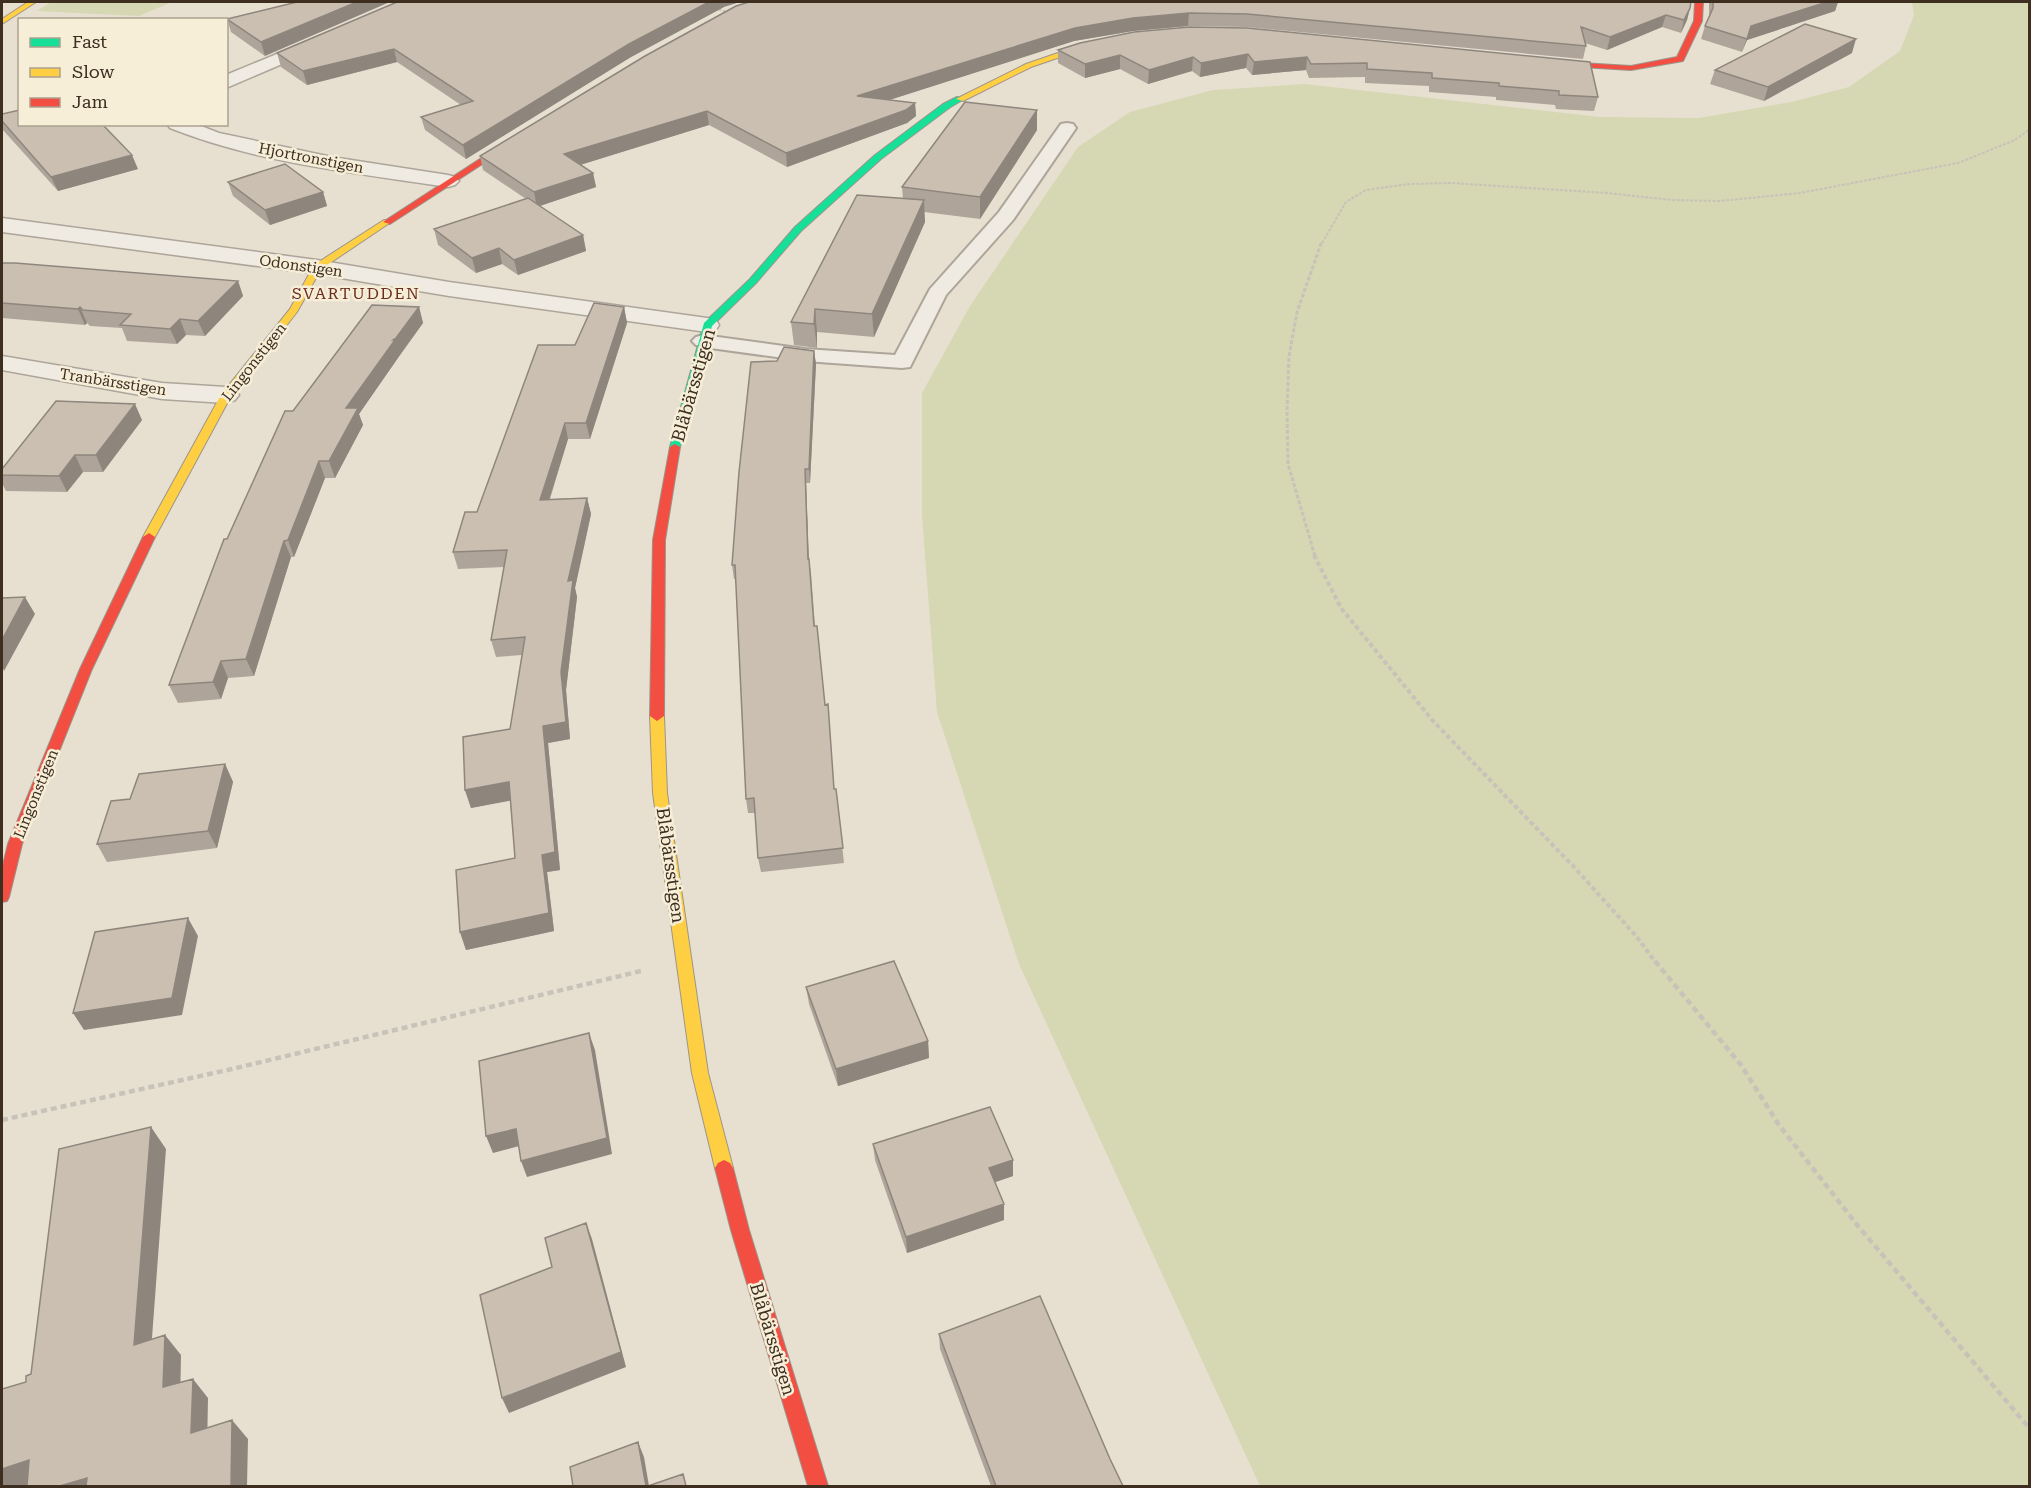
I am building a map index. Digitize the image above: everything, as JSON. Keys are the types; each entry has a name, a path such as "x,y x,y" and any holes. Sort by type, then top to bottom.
{"street":[{"path":"2,22 32,2"},
{"path":"1529,61 1618,69 1657,66 1680,59 1698,21 1699,2"},
{"path":"228,81 335,34"},
{"name":"Blåbärsstigen","path":"818,1486 740,1230 700,1073 660,793 656,670 659,540 678,428 705,333 798,229 878,157 946,106 1024,66 1075,49 1110,42"},
{"name":"Hjortronstigen","path":"182,126 213,138 321,161 448,181"},
{"name":"Lingonstigen","path":"2,897 8,846 86,669 131,572 184,468 226,395 294,310 317,267 529,131"},
{"name":"Odonstigen","path":"2,225 317,267 705,333"},
{"name":"Tranbärsstigen","path":"2,363 162,391 226,395"}],"lane":[{"path":"705,333 804,355 902,362 937,292 1006,216 1067,128"}],"path":[{"path":"712,7 731,13"},
{"path":"2030,129 2015,140 1958,163 1790,194 1720,201 1672,200 1607,193 1451,183 1409,184 1366,190 1346,202 1324,237 1297,312 1289,356 1287,411 1288,464 1311,548 1341,608 1433,721 1637,937 1667,978 1742,1065 1779,1125 1851,1216 2030,1429"},
{"path":"2,1120 232,1069 684,961"}],"green space":[{"path":"51,2 172,2 139,16 37,11"},
{"path":"1912,2 2029,2 2029,1486 1260,1486 1019,964 937,712 922,516 922,393 970,306 1078,147 1130,112 1213,90 1305,84 1600,117 1699,118 1791,102 1849,87 1900,51 1914,15"}],"building":[{"path":"297,2 357,2 261,42 228,19"},
{"path":"397,2 709,2 629,44 463,145 421,117 473,101 394,49 303,71 277,53"},
{"path":"749,2 1691,2 1684,20 1666,15 1610,37 1581,27 1586,46 1247,14 1189,13 1133,18 1075,28 857,96 915,103 906,110 786,153 707,111 564,154 593,173 534,192 480,156 645,56 736,6"},
{"path":"1713,2 1827,2 1751,26 1747,39 1705,26 1713,8"},
{"path":"1805,24 1856,39 1768,87 1715,70"},
{"path":"1189,27 1247,28 1590,62 1598,97 1559,95 1559,91 1499,86 1499,83 1432,78 1432,73 1367,69 1367,63 1311,64 1307,57 1254,62 1248,54 1201,63 1193,57 1149,70 1120,55 1085,64 1058,50 1134,32"},
{"path":"965,102 1037,110 980,197 902,187"},
{"path":"18,110 18,126 104,126 132,155 51,177 2,121 2,114"},
{"path":"285,164 323,192 265,210 228,182"},
{"path":"857,195 924,200 872,314 815,309 814,324 791,322"},
{"path":"528,198 583,235 514,260 499,248 472,258 434,229"},
{"path":"2,263 238,281 198,321 180,319 170,329 120,325 131,314 83,310 80,307 78,309 2,303"},
{"path":"594,303 624,307 586,423 565,423 540,500 587,498 568,581 573,580 561,672 566,722 543,726 555,852 542,855 549,913 460,932 456,870 515,858 509,782 465,790 463,737 510,729 525,637 491,640 507,550 453,552 465,512 477,512 538,345 575,345"},
{"path":"372,305 419,307 346,408 358,408 329,461 319,461 288,540 284,541 246,659 221,661 213,682 169,685 224,539 227,539 285,411 293,411"},
{"path":"784,347 814,351 809,469 805,469 808,559 814,626 817,626 825,705 828,704 834,789 836,789 843,848 758,858 754,798 746,799 735,565 732,565 751,362 777,361"},
{"path":"56,401 135,404 96,455 75,455 59,476 2,475 2,469"},
{"path":"25,597 2,640 2,598"},
{"path":"225,764 208,831 97,844 111,801 130,799 139,774"},
{"path":"188,918 172,998 73,1013 95,932"},
{"path":"894,961 928,1041 836,1069 806,987"},
{"path":"589,1033 607,1138 521,1161 516,1129 486,1136 479,1061"},
{"path":"990,1107 1013,1160 989,1168 1004,1204 906,1237 873,1144"},
{"path":"151,1127 134,1345 165,1335 163,1387 193,1379 191,1433 232,1420 231,1486 86,1486 87,1478 60,1486 27,1486 29,1460 2,1469 2,1389 26,1382 26,1376 31,1374 59,1149"},
{"path":"586,1223 621,1352 502,1398 480,1295 552,1267 545,1238"},
{"path":"1040,1296 1123,1486 996,1486 939,1334"},
{"path":"638,1442 646,1486 573,1486 570,1467"},
{"path":"683,1474 686,1486 648,1486"}],"traffic: fast":[{"path":"675,447 707,325 753,281 798,229 878,157 946,106 960,99"}],"traffic: slow":[{"path":"2,22 32,2"},
{"path":"960,99 1029,66 1063,53 1101,44"},
{"path":"149,537 226,395 294,310 317,267 387,222"},
{"path":"657,716 660,793 700,1073 724,1168"}],"traffic: jam":[{"path":"1547,63 1631,68 1680,59 1698,21 1699,2"},
{"path":"387,222 520,137"},
{"path":"657,716 659,540 675,447"},
{"path":"2,897 15,844 86,669 149,537"},
{"path":"724,1168 740,1230 818,1486"}],"district":[{"name":"SVARTUDDEN","path":"356,293"}]}
